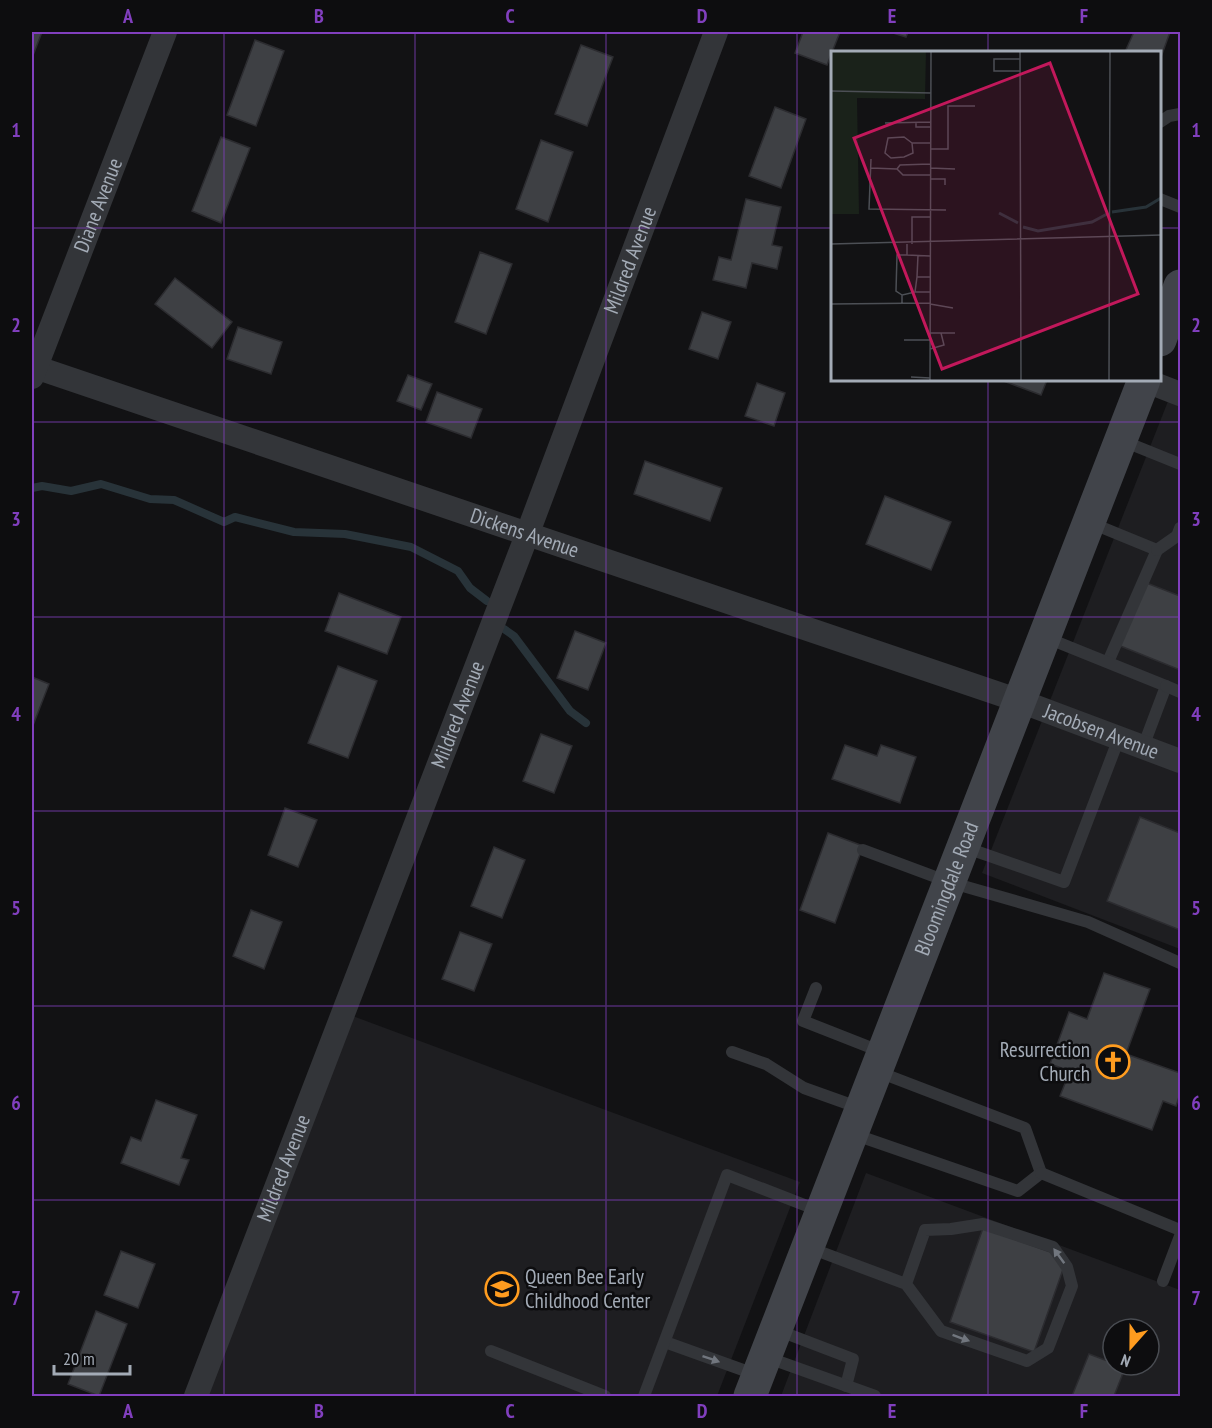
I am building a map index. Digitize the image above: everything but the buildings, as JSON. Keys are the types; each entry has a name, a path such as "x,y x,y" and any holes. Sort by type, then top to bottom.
{"main road":[{"path":"1161,337 1180,286"},
{"name":"Bloomingdale Road","path":"762,1364 1144,381"}],"street":[{"name":"Diane Avenue","path":"33,370 165,32"},
{"name":"Mildred Avenue","path":"196,1396 527,535 716,32"},
{"name":"Dickens Avenue","path":"33,370 1020,701"},
{"path":"1147,381 1180,394"},
{"name":"Jacobsen Avenue","path":"1020,701 1180,761"}],"lane":[{"path":"1161,121 1180,114"},
{"path":"1161,199 1180,207"},
{"path":"1120,441 1180,464"},
{"path":"1089,522 1157,550"},
{"path":"1108,662 1157,550 1178,536 1180,528"},
{"path":"1044,637 1180,692"},
{"path":"1143,747 1166,686"},
{"path":"963,846 1064,882 1119,738"},
{"path":"863,850 949,882 1088,922 1180,963"},
{"path":"816,987 803,1021 880,1062 1025,1128 1041,1173 1180,1230"},
{"path":"732,1052 766,1064 857,1121 1018,1191 1041,1173"},
{"path":"644,1396 728,1175 822,1212"},
{"path":"807,1247 906,1284 941,1331 1027,1361 1048,1347 1072,1286 1067,1267 1053,1247 983,1224 925,1230 906,1284"},
{"path":"1163,1281 1180,1236"},
{"path":"665,1342 762,1364 875,1396"},
{"path":"491,1351 605,1396"},
{"path":"762,1364 853,1359 846,1386"}],"shaded area":[{"path":"1174,386 1180,389 1180,949 982,873"},
{"name":"Queen Bee Early Childhood Center","path":"350,1015 800,1182 717,1396 204,1396"},
{"path":"866,1173 1180,1290 1180,1396 781,1396"}],"waterway":[{"path":"32,488 42,486 71,491 101,484 150,499 174,500 224,522 235,517 294,532 345,534 411,547 458,571 470,588 487,601"},
{"path":"504,629 514,636 570,711 586,723"}],"place":[{"name":"Resurrection Church","path":"1113,1062"},
{"name":"Queen Bee Early Childhood Center","path":"502,1289"}]}
